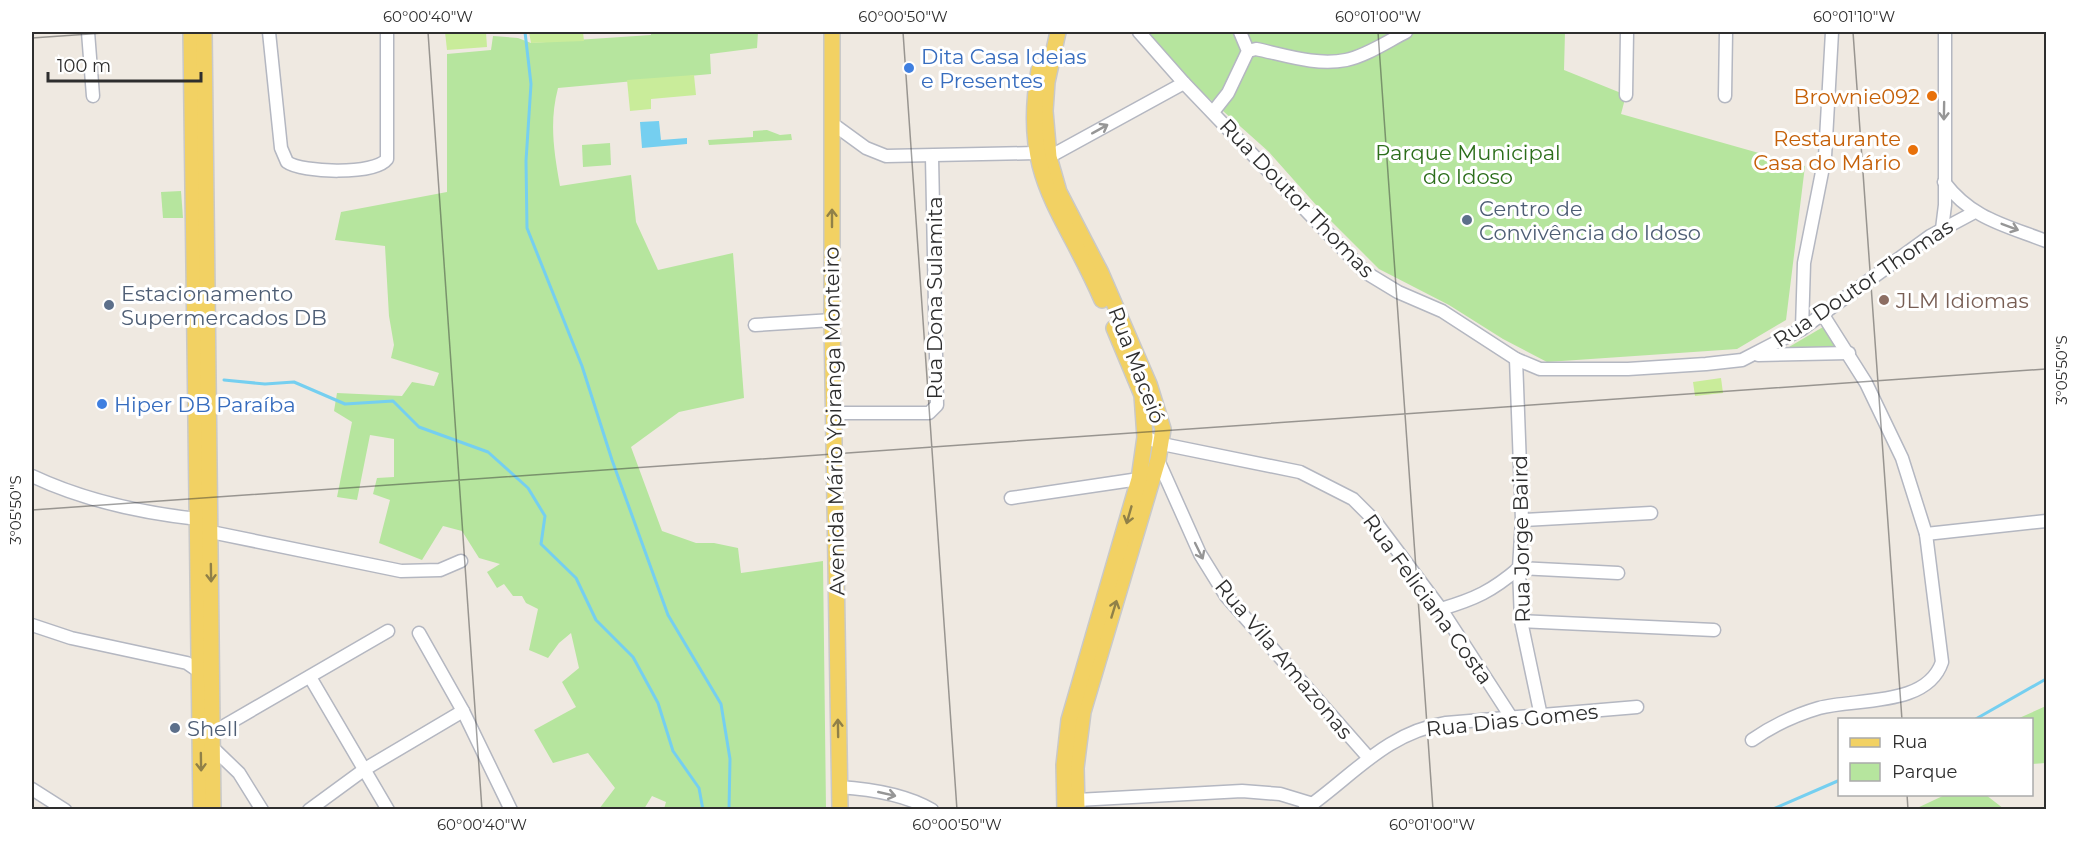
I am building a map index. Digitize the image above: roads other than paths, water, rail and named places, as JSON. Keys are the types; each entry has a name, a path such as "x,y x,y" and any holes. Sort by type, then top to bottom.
{"main road":[{"path":"191,32 201,810"},
{"path":"204,32 213,810"},
{"name":"Avenida Mário Ypiranga Monteiro","path":"831,32 832,320 840,810"},
{"name":"Rua Maceió","path":"1048,32 1034,110 1049,196 1097,289 1140,388 1144,403 1146,437 1139,479 1069,720 1064,765 1073,806"},
{"name":"Rua Maceió","path":"1058,32 1047,92 1046,139 1042,155 1101,273 1146,374 1160,415 1162,444 1083,712 1073,806"}],"street":[{"path":"88,32 93,96"},
{"path":"269,32 281,148 287,162 305,170 373,169 387,159 390,34"},
{"name":"Rua Doutor Thomas","path":"1139,32 1184,83 1365,272 1398,292 1442,311 1516,359 1530,366 1551,371 1706,364 1742,360 1802,329 1942,229 1973,213"},
{"path":"1240,32 1248,51 1256,49 1322,62 1348,60 1406,32"},
{"path":"1626,95 1627,32"},
{"path":"1725,96 1726,32"},
{"path":"1802,329 1804,263 1825,157 1832,32"},
{"path":"1942,229 1945,32"},
{"name":"Rua Doutor Thomas","path":"1214,112 1228,93 1248,51"},
{"path":"833,124 866,148 886,156 1042,155 1184,83"},
{"name":"Rua Dona Sulamita","path":"834,413 929,413 937,405 932,157"},
{"path":"1944,182 1955,197 1973,213 2046,241"},
{"path":"1752,740 1792,717 1818,708 1901,695 1923,686 1939,672 1942,648 1926,534 1889,427 1849,353 1823,315"},
{"path":"755,325 832,320"},
{"name":"Rua Doutor Thomas","path":"1754,355 1849,353"},
{"name":"Rua Jorge Baird","path":"1516,359 1521,520 1519,568 1521,621 1541,716"},
{"name":"Rua Feliciana Costa","path":"1146,437 1162,444 1300,472 1353,499 1375,521 1441,609 1511,717"},
{"name":"Rua Vila Amazonas","path":"1158,460 1200,554 1226,596 1368,757"},
{"path":"32,476 98,500 159,515 198,519"},
{"path":"1011,498 1139,479"},
{"path":"1521,520 1651,513"},
{"path":"1926,534 2046,521"},
{"path":"211,532 401,571 440,570 462,561"},
{"path":"1441,609 1476,599 1499,586 1519,568 1618,573"},
{"path":"1521,621 1714,630"},
{"path":"32,625 71,638 187,663 200,672"},
{"path":"262,810 239,773 213,741 310,677 388,631"},
{"path":"419,633 463,711 511,810"},
{"path":"156,657 185,655 199,650"},
{"path":"310,677 388,810"},
{"name":"Rua Dias Gomes","path":"1309,807 1368,757 1419,729 1511,717 1637,707"},
{"path":"309,810 365,770 463,711"},
{"path":"839,787 861,789 911,800 932,810"},
{"path":"32,789 65,810"},
{"path":"1073,806 1242,791 1280,794 1309,807"}],"water":[{"path":"659,121 661,140 687,138 687,144 642,148 640,122"}],"waterway":[{"path":"525,32 531,84 526,161 527,228 582,366 612,460 668,615 721,704 730,759 729,810"},
{"path":"224,380 265,384 294,382 345,404 393,401 419,427 488,452 528,488 545,516 541,544 576,578 596,620 633,657 658,703 673,751 699,788 703,810"},
{"path":"1978,718 2046,679"},
{"path":"1771,810 1838,781"}],"place":[{"name":"Dita Casa Ideias e Presentes","path":"909,68"},
{"name":"Brownie092","path":"1932,96"},
{"name":"Restaurante Casa do Mário","path":"1913,150"},
{"name":"Centro de Convivência do Idoso","path":"1467,220"},
{"name":"JLM Idiomas","path":"1884,300"},
{"name":"Estacionamento Supermercados DB","path":"109,305"},
{"name":"Hiper DB Paraíba","path":"102,404"},
{"name":"Shell","path":"175,728"}],"park label":[{"name":"Parque Municipal do Idoso","path":"1468,164"}]}
